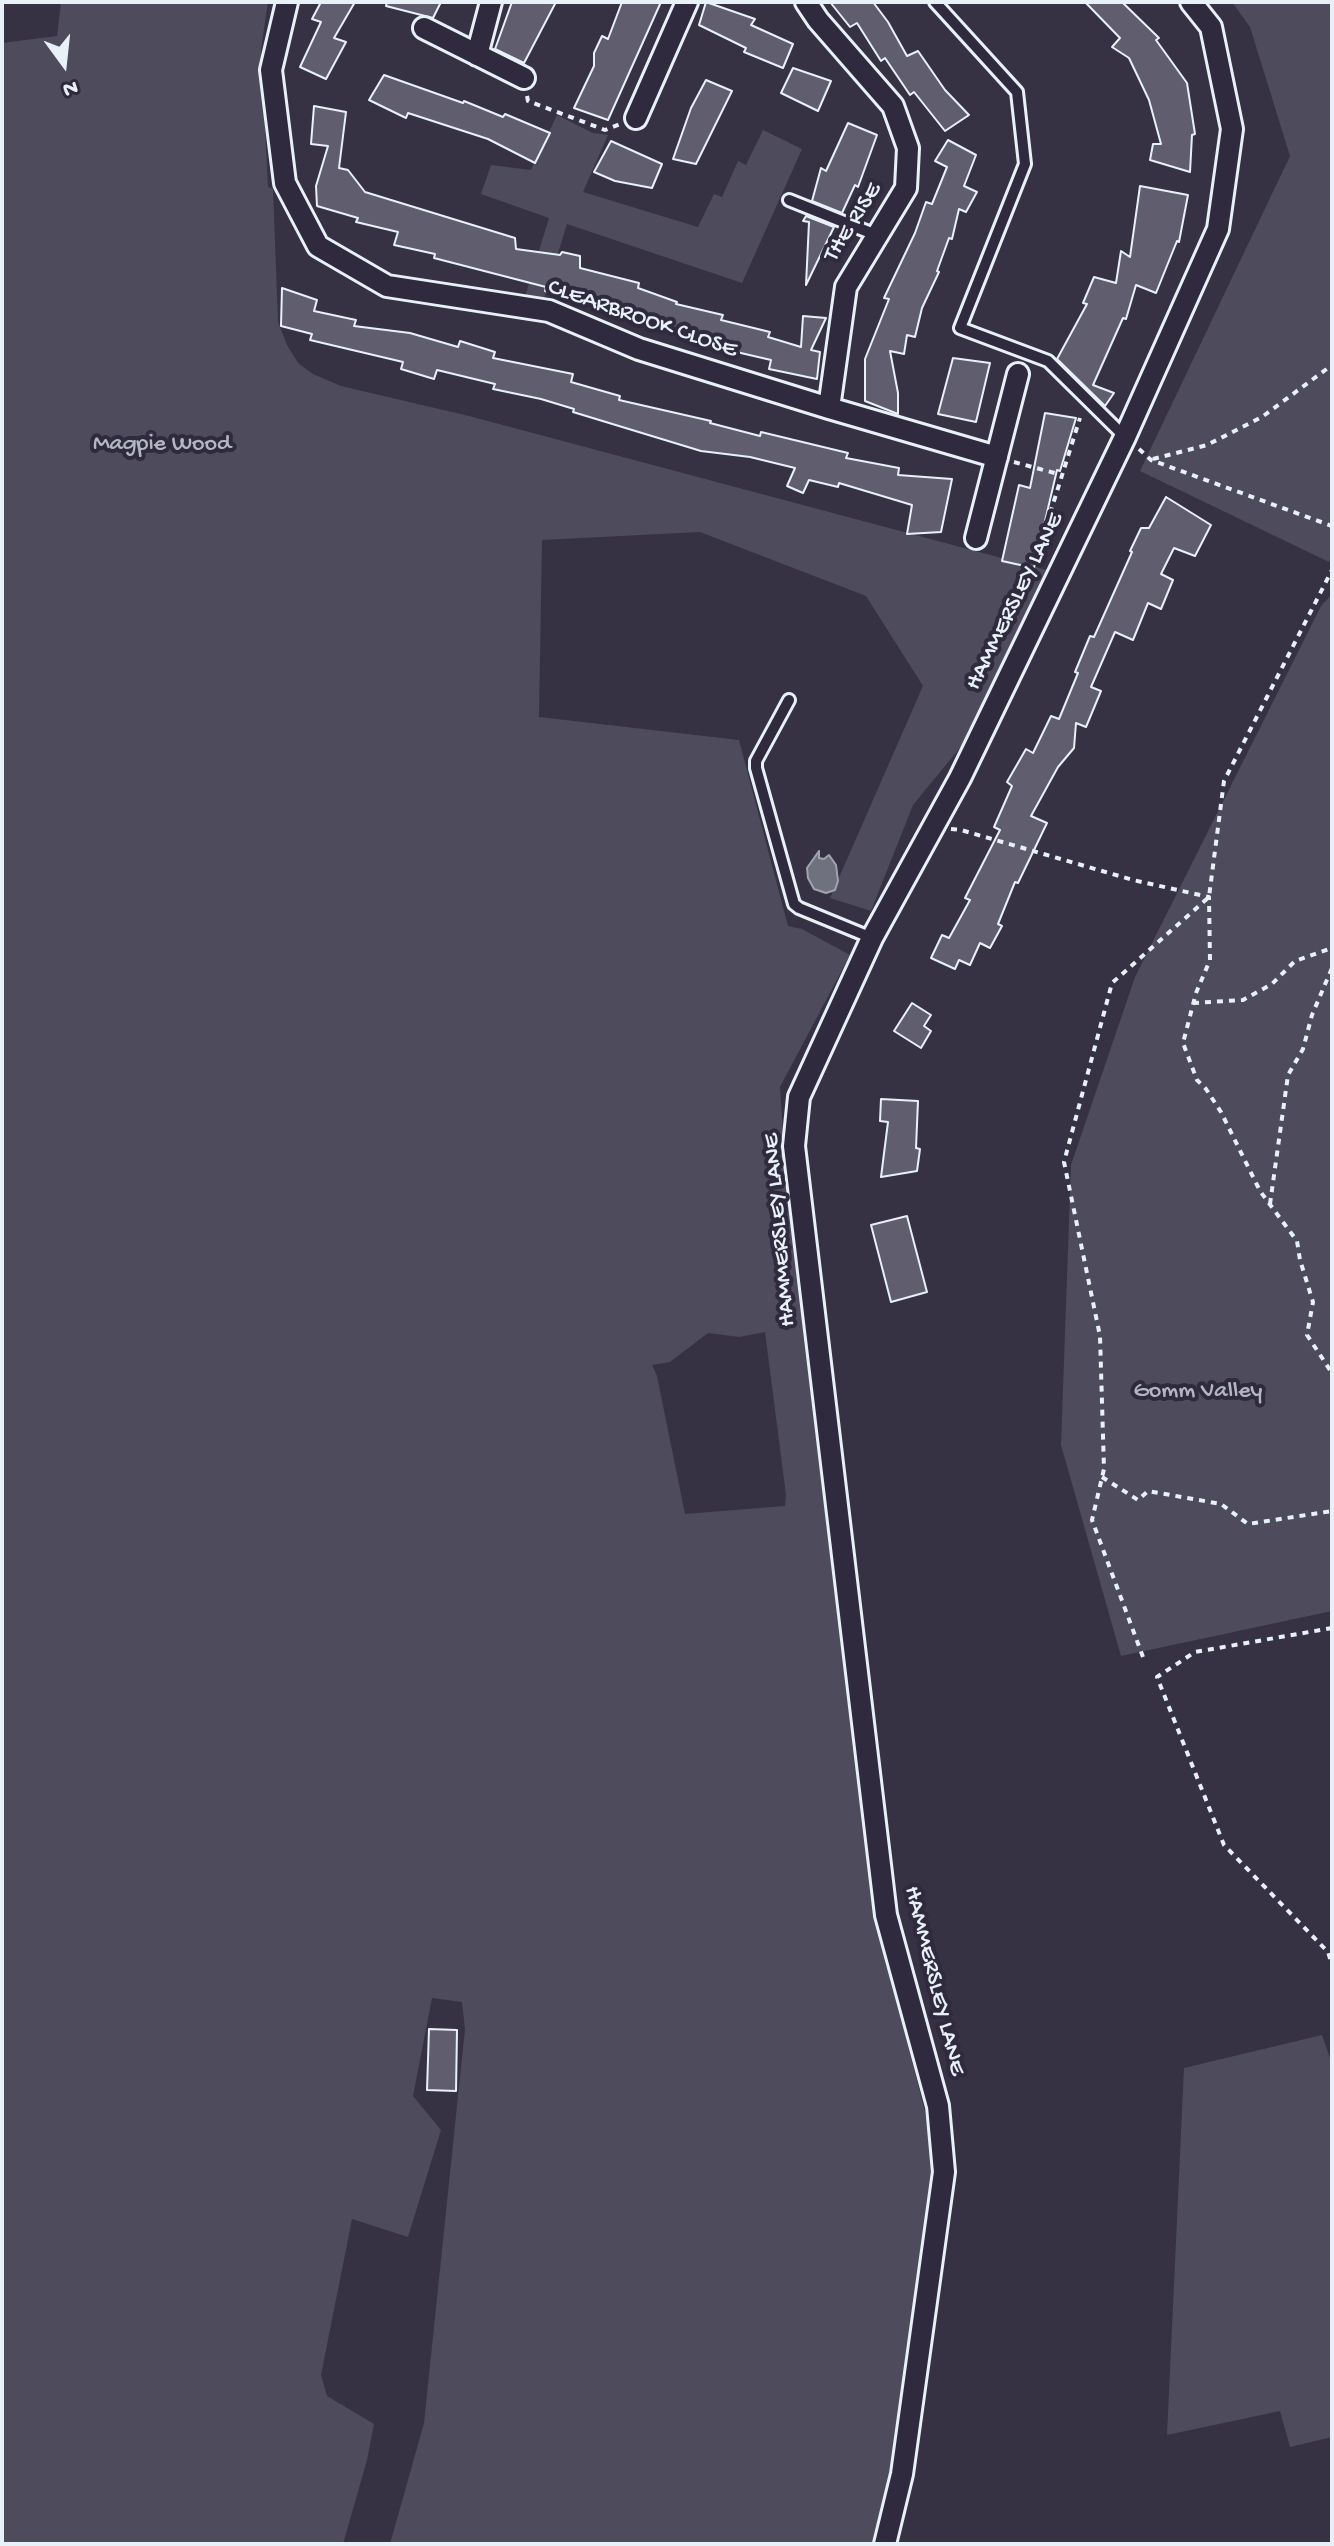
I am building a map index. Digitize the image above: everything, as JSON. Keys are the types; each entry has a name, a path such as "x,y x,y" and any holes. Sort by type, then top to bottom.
{"street":[{"name":"CLEARBROOK CLOSE","path":"287,2 271,70 285,183 318,246 387,286 549,311 639,349 997,457"},
{"path":"477,55 491,2"},
{"path":"636,118 687,2"},
{"name":"THE RISE","path":"806,2 893,106 908,148 906,188 846,287 829,408"},
{"name":"HAMMERSLEY LANE","path":"885,2544 902,2474 944,2172 938,2106 886,1915 794,1146 799,1097 872,938 960,778 1125,437 1218,229 1232,129 1211,27 1191,2"},
{"path":"424,28 524,78"},
{"path":"976,538 1018,374"}],"lane":[{"path":"935,2 1017,92 1025,164 960,328 1048,361 1125,437"},
{"path":"789,200 876,235"},
{"path":"789,700 756,761 756,768 794,904 872,938"}],"path":[{"path":"524,78 528,101 605,130 636,118"},
{"path":"1151,460 1207,445 1262,417 1332,365"},
{"path":"1043,536 1080,418"},
{"path":"1125,437 1151,460 1332,526"},
{"path":"997,457 1062,475"},
{"path":"1332,570 1224,781 1209,897 1210,960 1193,1003 1183,1043 1197,1080 1221,1112 1260,1191 1297,1241 1313,1302 1307,1335 1332,1373"},
{"path":"932,828 961,830 1133,880 1209,897"},
{"path":"1143,1657 1092,1520 1104,1469 1100,1336 1064,1162 1112,983 1209,897"},
{"path":"1193,1003 1243,1000 1272,984 1295,961 1332,948"},
{"path":"1270,1204 1288,1075 1303,1049 1312,1015 1332,968"},
{"path":"1102,1477 1138,1500 1148,1491 1221,1504 1248,1524 1332,1511"},
{"path":"1332,1628 1195,1652 1157,1677 1224,1845 1328,1952 1332,1965"}],"green space":[{"name":"Magpie Wood","path":"61,2 268,2 261,49 268,187 273,189 278,322 298,363 313,374 341,386 469,416 1054,572 1003,674 963,744 913,805 871,911 830,898 923,686 866,596 700,532 542,540 539,717 739,740 788,926 802,929 850,955 780,1087 812,1405 874,1913 925,2112 933,2175 889,2480 874,2544 390,2544 424,2423 465,2029 462,2002 432,1998 413,2096 441,2130 408,2237 352,2219 321,2375 327,2396 374,2424 343,2544 2,2544 2,43 57,36","holes":["765,1332 785,1506 685,1514 657,1376 652,1365 670,1362 708,1333 739,1337"]},
{"path":"1232,2 1332,2 1332,556 1329,562 1140,471 1290,156 1250,27"},
{"path":"557,115 593,133 608,135 583,192 698,227 714,194 722,197 738,161 746,165 763,130 802,149 742,283 567,224 542,305 524,300 549,218 481,194 491,165 531,170"},
{"name":"Gomm Valley","path":"1332,594 1332,1611 1121,1656 1061,1445 1071,1165 1135,977 1321,606"},
{"path":"1322,2035 1332,2064 1332,2437 1290,2447 1280,2411 1167,2435 1184,2068"}],"water":[{"path":"819,851 819,858 829,855 836,865 838,881 835,890 826,893 814,889 808,878 807,868"}],"building":[{"path":"321,2 355,2 334,38 346,42 326,79 300,67 321,22 312,19"},
{"path":"387,2 441,2 433,18 386,6"},
{"path":"512,2 556,2 524,63 495,49"},
{"path":"622,2 661,2 608,120 574,108 594,66 594,53 602,36 608,39"},
{"path":"706,2 755,19 751,25 793,44 783,68 744,52 746,48 699,25"},
{"path":"830,2 873,2 907,56 918,51 945,90 969,115 945,131 914,92 910,95 885,58 881,61 857,23 850,27"},
{"path":"1085,2 1122,2 1159,38 1156,40 1187,83 1195,134 1192,135 1190,172 1150,160 1153,144 1161,144 1149,100 1129,58 1112,47 1120,38"},
{"path":"793,68 831,81 818,111 781,93"},
{"path":"384,75 503,117 505,114 550,133 535,163 488,139 408,113 406,118 369,100"},
{"path":"706,80 732,91 696,164 673,159 691,108"},
{"path":"314,106 346,112 339,168 348,170 365,192 515,238 516,249 580,256 580,268 639,283 638,288 676,304 723,315 721,320 770,332 768,337 801,347 803,316 826,318 811,350 820,352 817,379 769,369 771,360 715,347 673,331 629,320 632,313 592,305 545,291 546,287 394,245 398,232 356,222 358,218 317,206 316,186 328,146 311,144"},
{"path":"848,123 877,135 858,187 855,185 842,213 812,201 821,168 826,171"},
{"path":"948,140 976,155 964,186 977,192 966,212 959,209 952,239 949,238 939,272 922,308 915,337 907,335 904,354 890,351 898,393 898,414 865,401 865,359 889,299 884,298 926,202 932,204 947,167 935,161"},
{"path":"611,141 662,164 652,188 615,181 594,172"},
{"path":"1140,186 1188,195 1179,242 1156,293 1136,285 1126,319 1123,318 1093,385 1114,393 1105,406 1057,359 1087,304 1083,303 1094,277 1116,283 1121,251 1130,257"},
{"path":"806,216 834,227 806,285 809,222 803,221"},
{"path":"282,288 317,300 314,311 356,320 354,326 410,333 458,347 460,341 495,352 493,358 573,374 571,382 620,396 619,400 711,421 760,436 761,432 848,453 846,458 899,468 898,475 952,479 941,532 907,534 912,505 839,483 838,487 809,480 803,493 787,486 795,468 750,457 701,451 573,412 574,409 541,399 493,389 495,384 437,370 434,379 401,369 403,362 310,340 312,334 281,326"},
{"path":"953,358 990,363 976,422 938,414"},
{"path":"1045,413 1076,418 1060,471 1057,470 1034,568 1002,561 1019,485 1030,488"},
{"path":"1166,497 1211,525 1195,556 1174,548 1161,574 1173,580 1161,609 1148,603 1133,640 1115,632 1091,687 1101,691 1086,727 1076,723 1074,748 1058,767 1031,816 1047,823 1018,883 1015,882 998,924 1002,926 990,948 980,943 970,965 959,960 955,969 931,958 942,935 949,938 970,900 965,898 1000,830 994,827 1012,786 1007,782 1026,749 1033,753 1051,716 1059,719 1090,636 1094,637 1141,528 1149,528"},
{"path":"912,1003 931,1015 924,1026 931,1031 921,1048 894,1031"},
{"path":"881,1099 918,1101 916,1148 920,1149 917,1171 881,1177 888,1122 880,1121"},
{"path":"907,1216 927,1292 891,1302 871,1225"},
{"path":"429,2029 457,2030 456,2091 427,2090"}]}
